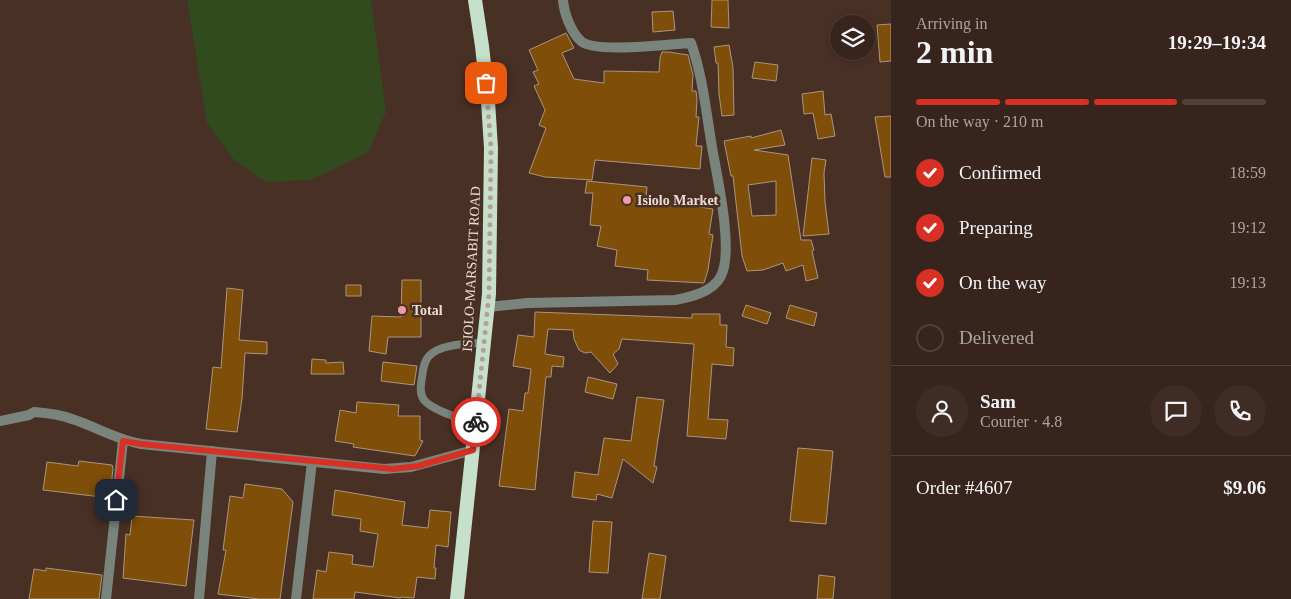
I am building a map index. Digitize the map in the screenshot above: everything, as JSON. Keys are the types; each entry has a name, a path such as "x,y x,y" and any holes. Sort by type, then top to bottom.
{"highway":[{"name":"ISIOLO-MARSABIT ROAD","path":"457,599 488,307 491,148 486,83 475,0"}],"street":[{"path":"488,307 527,303 675,300 698,294 715,283 723,270 725,244 723,211 701,76 690,42 614,48 588,44 576,35 566,15 563,0"},
{"path":"0,421 29,415 34,412 58,414 74,419 123,441 141,444 393,469 418,466 473,450"},
{"path":"106,599 123,441"},
{"path":"199,599 212,451"},
{"path":"296,599 312,462"}],"lane":[{"path":"476,424 428,404 421,396 421,387 426,360 431,354 448,347 467,343 485,343"}],"green space":[{"path":"187,0 371,0 386,112 368,152 311,180 266,182 234,160 207,123"}],"building":[{"path":"712,0 728,0 729,28 711,27"},
{"path":"673,11 675,30 653,32 652,12"},
{"path":"891,24 891,61 880,62 877,25"},
{"path":"566,33 574,48 562,53 574,79 604,83 604,71 659,72 662,52 688,55 693,75 692,91 696,91 696,117 699,117 696,146 702,146 700,169 595,160 592,180 545,177 529,173 546,128 539,125 545,110 534,86 539,84 533,72 538,70 529,50"},
{"path":"729,45 733,67 734,115 722,116 718,63 716,63 714,47"},
{"path":"755,62 778,65 776,81 752,78"},
{"path":"823,91 825,115 831,114 835,136 818,139 813,113 804,114 802,94"},
{"path":"891,116 891,177 885,177 875,117"},
{"path":"781,130 785,145 754,150 788,155 801,240 811,240 818,278 806,281 803,265 786,271 783,263 763,270 747,271 742,256 733,176 731,176 724,141 751,136 751,138","holes":["776,181 776,215 752,216 748,185"]},
{"path":"812,158 826,160 824,173 825,202 829,234 803,236"},
{"path":"587,181 647,187 646,199 713,209 709,234 713,235 708,270 704,283 647,280 648,270 615,266 617,250 597,246 601,226 590,225 593,193 585,193"},
{"path":"402,280 421,280 421,337 388,337 386,354 369,351 372,316 401,317"},
{"path":"346,285 361,285 361,296 346,296"},
{"path":"227,288 243,290 239,340 267,342 267,354 245,353 242,399 237,432 206,429 213,367 221,368"},
{"path":"746,305 771,313 767,324 742,316"},
{"path":"790,305 817,313 814,326 786,318"},
{"path":"535,312 692,318 692,314 720,314 720,325 727,325 726,347 734,348 733,366 712,364 708,419 728,420 726,439 687,436 694,344 622,339 619,349 613,354 618,364 610,373 591,352 585,353 579,350 574,339 573,330 548,329 545,354 564,357 563,367 552,366 551,377 546,377 535,490 499,486 509,409 523,411 525,393 528,393 531,369 513,366 518,335 534,337"},
{"path":"312,359 326,360 326,363 343,362 344,374 311,374"},
{"path":"383,362 417,366 414,385 381,381"},
{"path":"588,377 617,384 613,399 585,392"},
{"path":"637,397 664,400 654,466 657,467 653,483 623,459 612,498 597,494 596,500 572,497 575,472 598,475 604,438 631,441"},
{"path":"357,402 399,405 398,416 420,416 420,440 423,441 415,456 353,447 354,444 335,441 340,410 356,413"},
{"path":"798,448 833,451 826,524 790,521"},
{"path":"79,461 112,465 110,498 43,490 47,462 78,466"},
{"path":"245,484 282,489 293,502 280,599 259,599 218,594 226,550 223,550 230,496 243,498"},
{"path":"335,490 405,502 402,525 428,528 430,510 451,512 448,547 436,545 435,579 417,577 414,598 355,592 354,599 313,599 317,570 326,572 329,552 353,555 352,564 373,567 378,534 360,531 361,519 332,515"},
{"path":"132,516 194,520 186,586 123,578 126,534 130,535"},
{"path":"593,521 612,522 608,573 589,572"},
{"path":"649,553 666,556 660,599 642,599"},
{"path":"46,568 102,575 99,599 29,599 34,569 46,571"},
{"path":"819,575 835,577 833,599 817,599"}],"way so far":[{"path":"476,422 489,294 491,148 486,83"}],"place":[{"name":"Isiolo Market","path":"627,200"},
{"name":"Total","path":"402,310"}],"route":[{"path":"116,500 123,441 393,469 418,466 473,450 476,422"}]}
